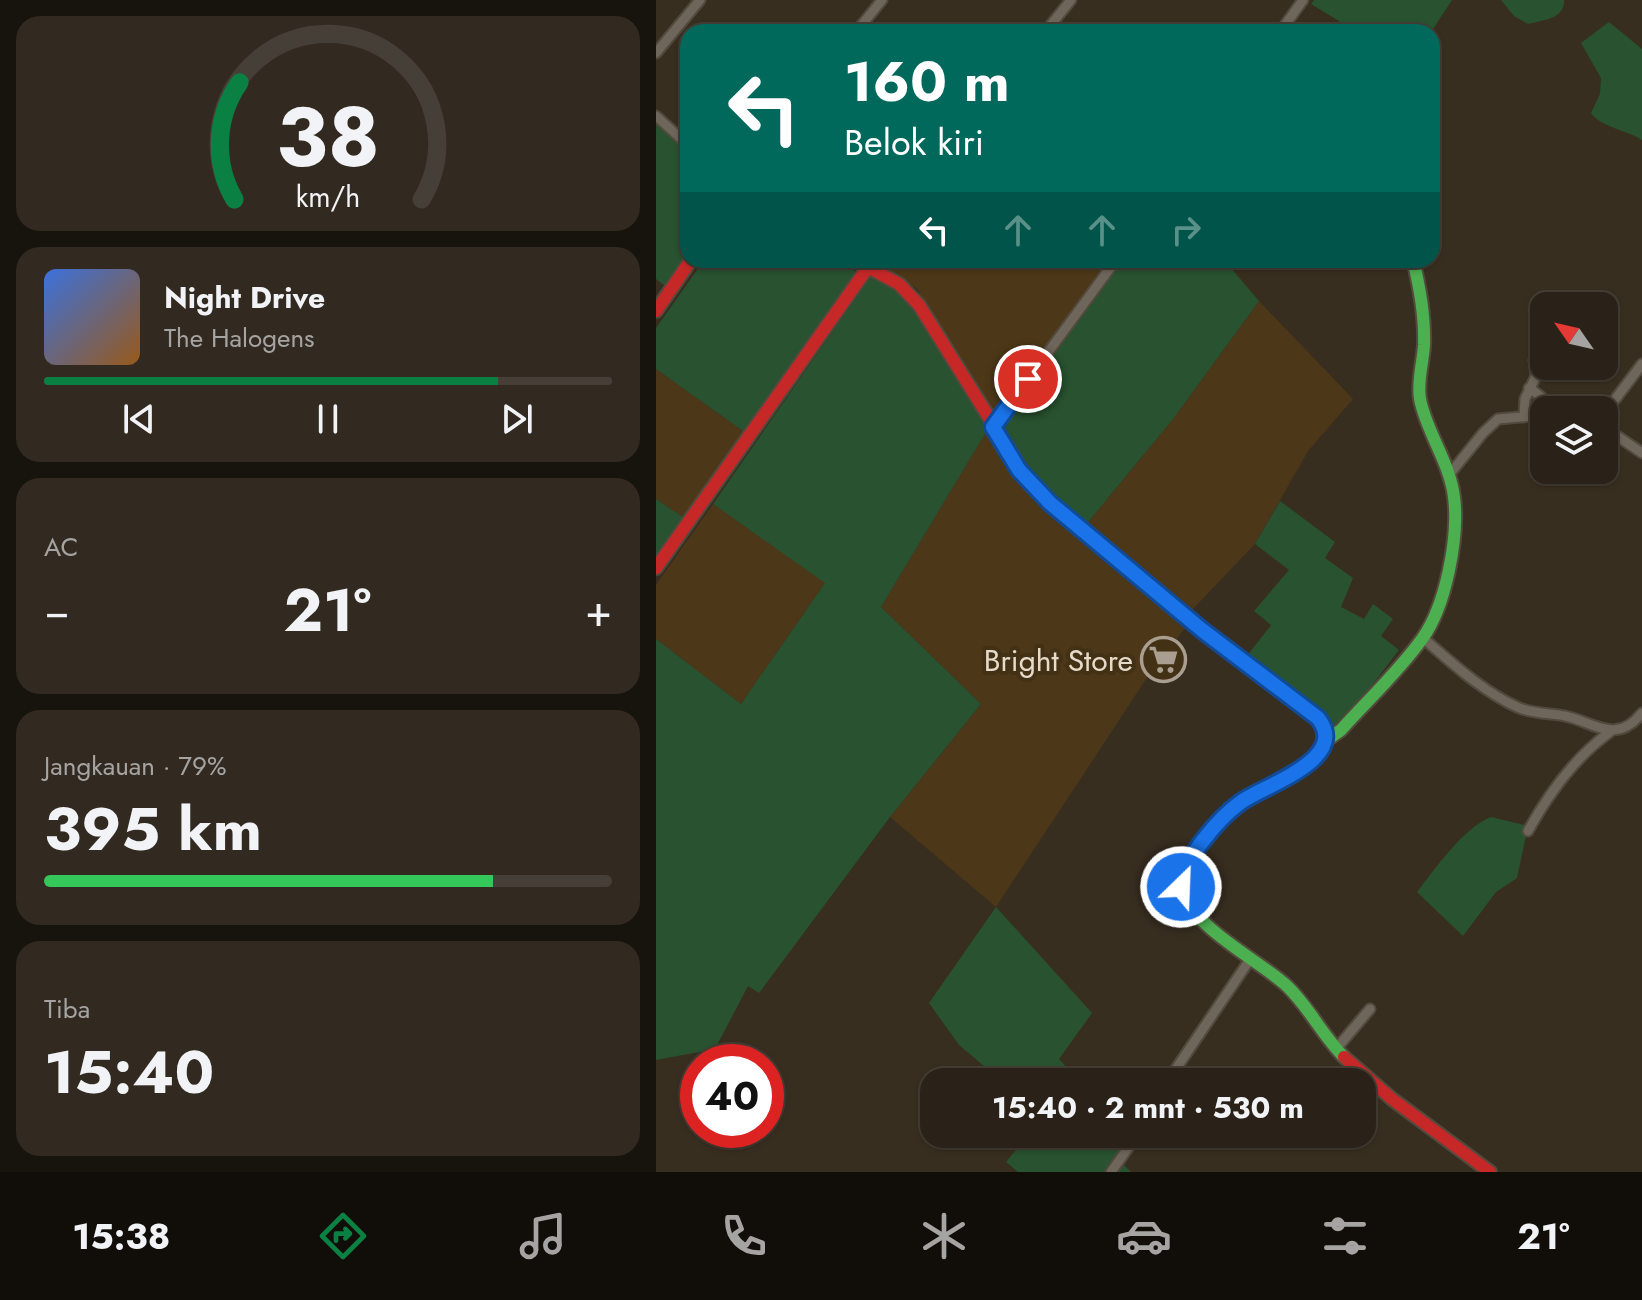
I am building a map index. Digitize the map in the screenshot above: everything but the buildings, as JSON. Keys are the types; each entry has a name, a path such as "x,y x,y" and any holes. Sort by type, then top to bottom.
{"street":[{"path":"680,24 700,0"},
{"path":"862,24 882,0"},
{"path":"1052,24 1071,0"},
{"path":"1286,24 1303,0"},
{"path":"656,53 680,24"},
{"path":"656,116 680,138"},
{"path":"656,311 686,268"},
{"path":"656,568 867,268"},
{"path":"875,268 911,295 940,336 1019,470 1050,503 1202,630 1318,718 1327,740"},
{"path":"993,427 1110,268"},
{"path":"1415,268 1423,310 1420,401 1449,475 1455,511 1447,573 1437,611 1423,638 1341,730 1327,740 1319,756 1240,803 1218,824 1185,867 1181,877 1184,898 1195,915 1288,988 1336,1049 1367,1078 1490,1172"},
{"path":"1618,396 1642,364"},
{"path":"1524,417 1525,399 1534,380"},
{"path":"1529,388 1540,396"},
{"path":"1449,475 1498,419 1530,416"},
{"path":"1618,437 1642,453"},
{"path":"1423,638 1465,674 1517,707 1564,716 1610,732"},
{"path":"1528,831 1541,808 1586,749 1610,732 1625,728 1642,713"},
{"path":"1176,1068 1251,958"},
{"path":"1336,1049 1370,1009"},
{"path":"1111,1172 1128,1148"}],"shaded area":[{"path":"885,268 1107,268 1002,416 995,416 917,289"},
{"path":"1259,301 1353,399 1308,451 1255,544 1188,614 1085,526 1173,419"},
{"path":"656,369 750,436 690,522 656,499"},
{"path":"988,429 1022,485 1186,627 1150,673 996,907 890,817 981,704 881,607"},
{"path":"713,504 826,582 741,704 656,639 656,585"}],"green space":[{"path":"1314,0 1452,0 1436,24 1341,24 1311,4"},
{"path":"1501,0 1564,0 1557,15 1528,24 1514,16"},
{"path":"1609,22 1642,49 1642,140 1601,122 1591,113 1600,94 1601,78 1581,43"},
{"path":"656,123 680,142 680,266 666,287 656,279"},
{"path":"698,268 850,268 856,272 857,278 750,436 656,369 656,328"},
{"path":"1117,268 1231,268 1259,301 1173,419 1085,526 1034,479 1002,426"},
{"path":"871,276 898,289 915,305 988,429 881,607 981,704 890,817 759,993 748,986 718,1044 680,1044 680,1056 656,1060 656,639 741,704 825,583 713,504"},
{"path":"656,499 690,522 656,571"},
{"path":"1280,501 1335,542 1325,558 1353,578 1341,607 1364,619 1373,604 1393,619 1381,636 1399,650 1350,714 1334,729 1308,704 1243,661 1271,625 1254,611 1289,570 1255,544"},
{"path":"1491,817 1528,826 1517,878 1496,892 1463,936 1417,892 1460,839"},
{"path":"996,907 1092,1013 1059,1059 1067,1068 986,1068 959,1045 929,1003"},
{"path":"1018,1148 1127,1148 1120,1161 1131,1172 1018,1172 1006,1162"}],"traffic: fast":[{"path":"1327,740 1341,730 1422,639 1438,609 1449,571 1454,497 1448,472 1420,399 1424,323 1415,268"},
{"path":"1125,565 1202,630 1322,723 1327,740 1319,752 1299,769 1239,803 1222,818 1189,861 1182,886 1187,901 1197,915 1226,941 1287,986 1344,1057"}],"traffic: jam":[{"path":"656,311 686,268"},
{"path":"656,568 867,268"},
{"path":"870,268 899,284 919,305 1031,485 1125,565"},
{"path":"1344,1057 1392,1099 1490,1172"}],"place":[{"name":"Bright Store","path":"1164,660"}],"route":[{"path":"1028,379 993,427 1031,485 1235,657 1318,718 1325,730 1327,740 1319,756 1240,803 1218,824 1185,867 1181,887"}]}
